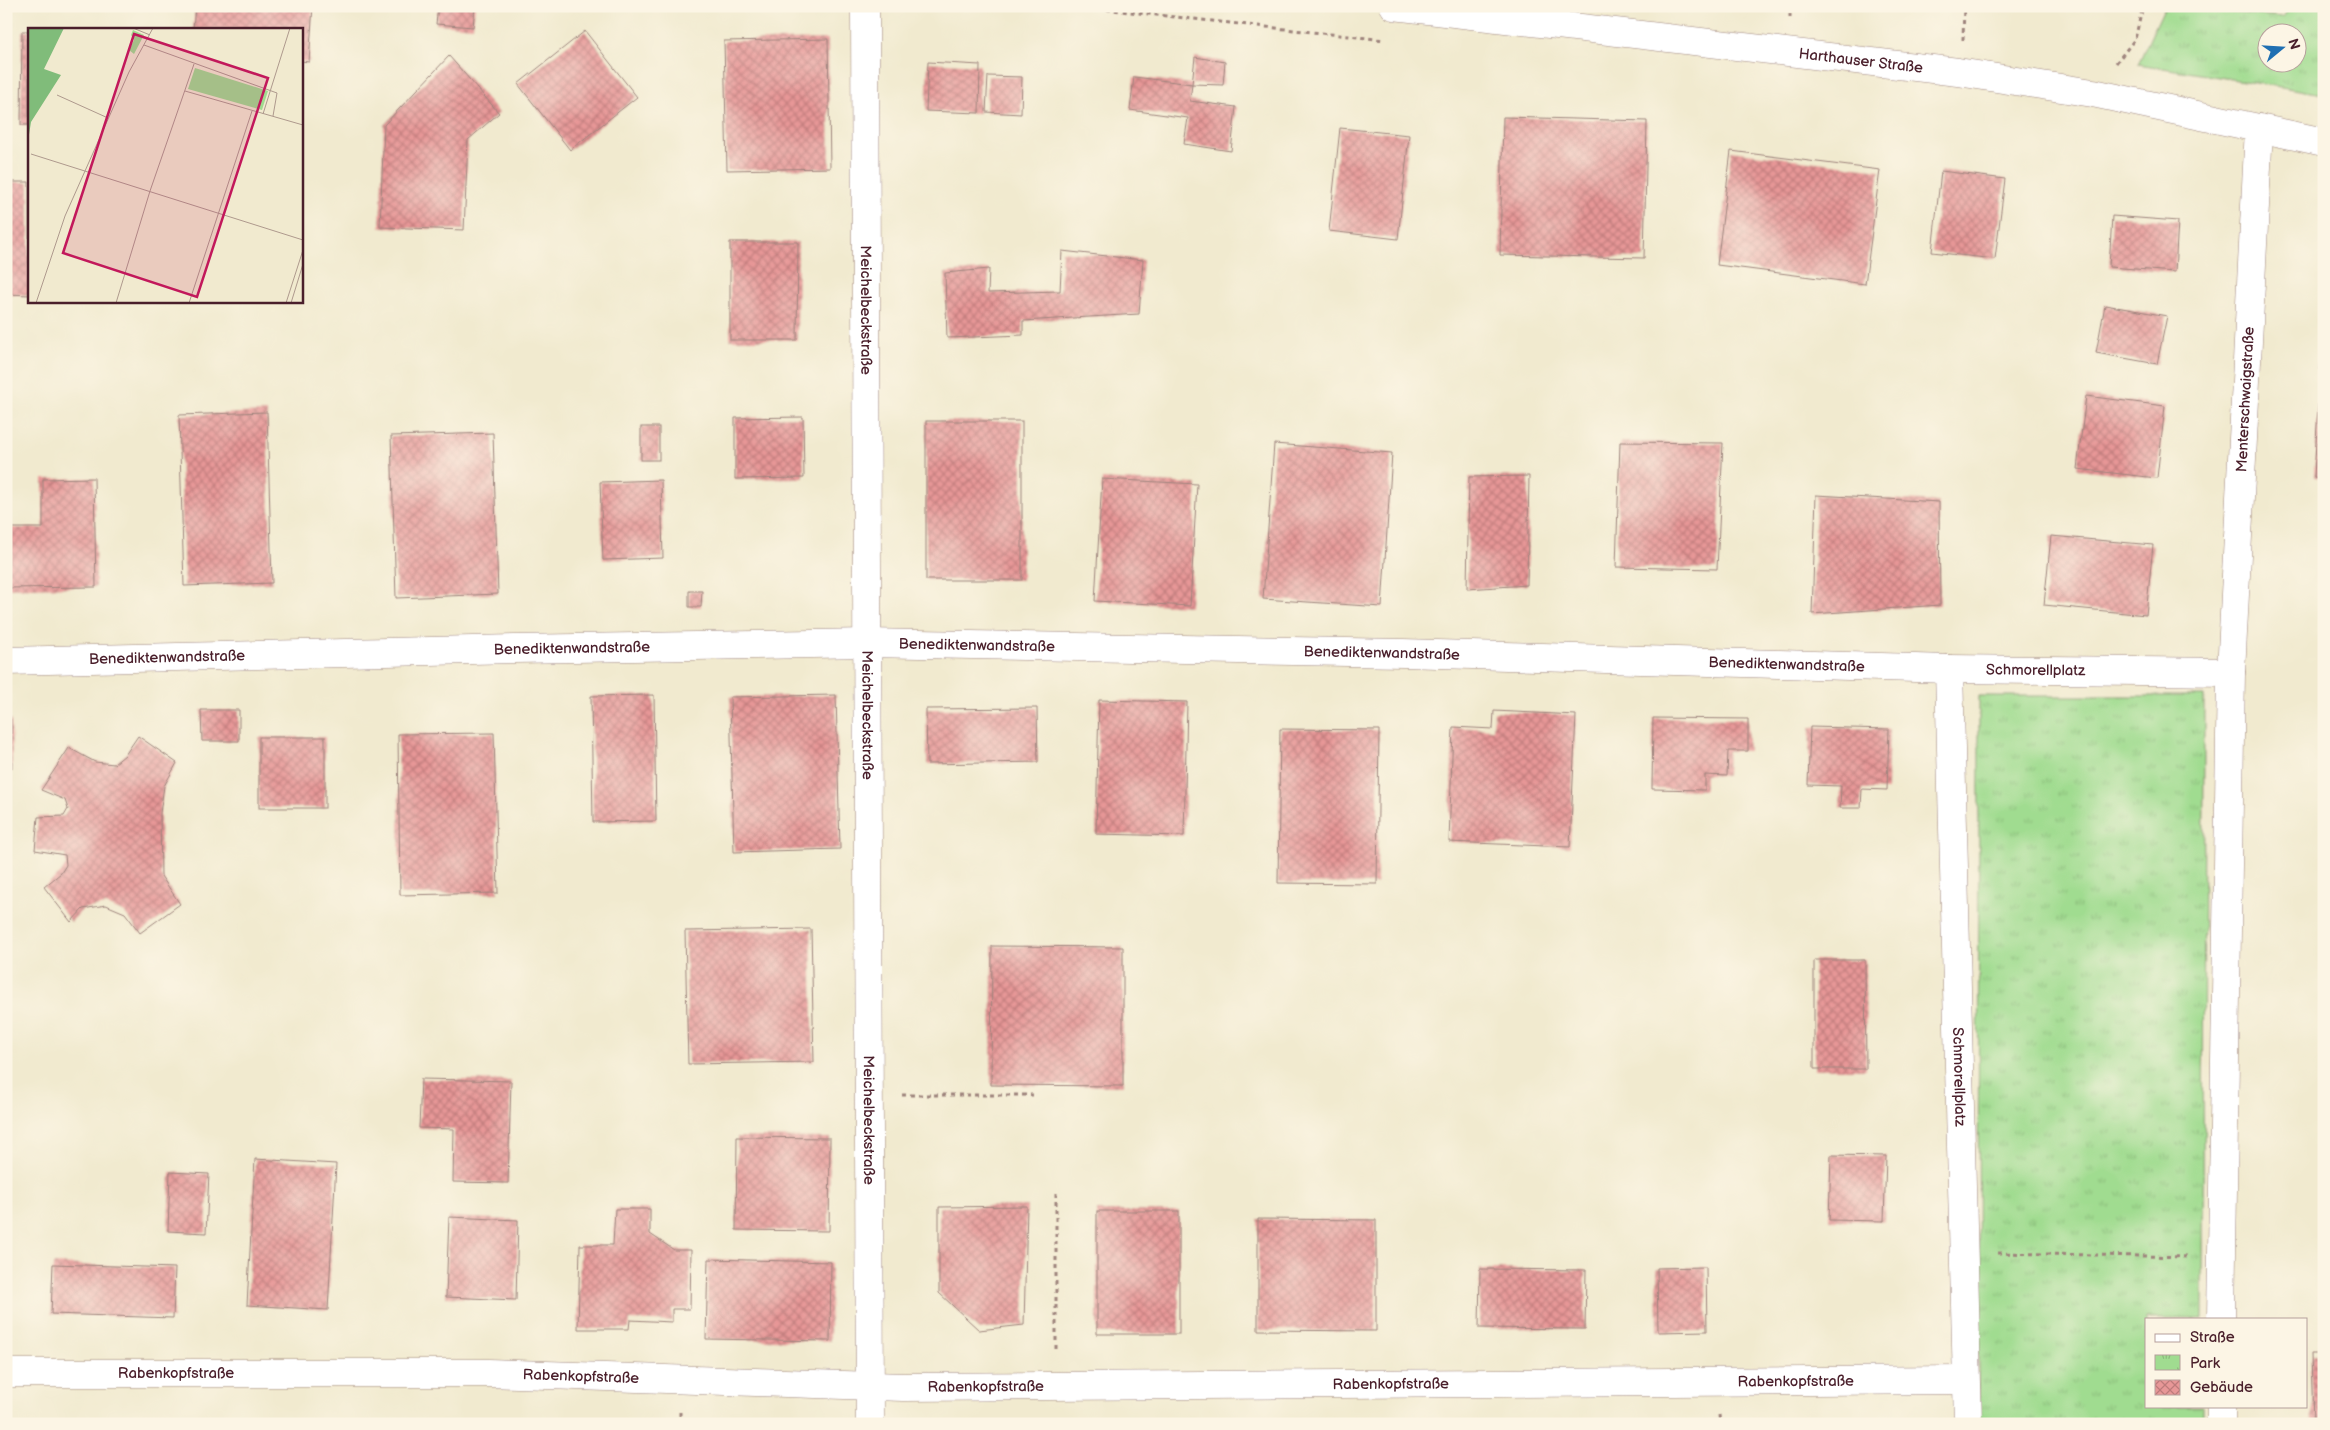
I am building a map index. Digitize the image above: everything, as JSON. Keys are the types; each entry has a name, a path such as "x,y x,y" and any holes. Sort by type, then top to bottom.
{"street":[{"name":"Meichelbeckstraße","path":"865,6 870,1424"},
{"name":"Harthauser Straße","path":"1394,6 1442,9 1948,71 2093,93 2324,142"},
{"name":"Menterschwaigstraße","path":"2231,672 2259,128"},
{"name":"Benediktenwandstraße","path":"6,661 867,643 1403,653 1949,669"},
{"name":"Schmorellplatz","path":"1968,1424 1962,1253 1949,669 2231,672"},
{"path":"2221,1318 2231,672"},
{"name":"Rabenkopfstraße","path":"6,1373 489,1374 871,1387 1966,1380"},
{"path":"2221,1408 2221,1424"}],"path":[{"path":"2093,93 2135,39 2143,6"},
{"path":"869,1095 1033,1095"},
{"path":"1056,1193 1056,1356"},
{"path":"1962,1253 2221,1257"}],"green space":[{"path":"2165,6 2283,17 2291,6 2324,6 2324,94 2138,64"},
{"path":"1979,696 2204,696 2203,1318 2145,1318 2145,1408 2203,1408 2203,1424 1978,1424"}],"building":[{"path":"195,6 313,6 309,62 302,61 302,28 193,28"},
{"path":"438,6 475,6 473,27 436,24"},
{"path":"22,31 28,31 28,125 21,125"},
{"path":"585,31 637,97 570,150 518,84"},
{"path":"828,39 830,168 727,170 724,41"},
{"path":"449,56 499,113 468,140 464,230 380,227 384,125"},
{"path":"1195,57 1225,62 1223,85 1192,84"},
{"path":"928,62 980,65 979,113 926,111"},
{"path":"988,76 1022,77 1021,114 986,112"},
{"path":"1134,77 1192,84 1190,101 1236,107 1231,151 1184,144 1188,118 1130,110"},
{"path":"1503,117 1647,121 1644,258 1500,255"},
{"path":"1340,128 1409,135 1398,239 1329,231"},
{"path":"1731,151 1880,170 1865,284 1717,265"},
{"path":"1941,171 2005,179 1995,259 1932,252"},
{"path":"8,182 28,182 28,295 6,294"},
{"path":"2112,216 2178,221 2175,272 2109,267"},
{"path":"730,242 798,242 797,340 730,340"},
{"path":"1062,251 1143,260 1139,314 1023,321 1023,335 947,338 945,273 989,269 988,293 1060,291"},
{"path":"2105,305 2167,316 2157,364 2096,353"},
{"path":"2322,337 2324,337 2324,478 2314,477"},
{"path":"2086,396 2165,406 2157,478 2077,469"},
{"path":"267,412 272,583 184,586 179,415"},
{"path":"803,417 804,478 735,479 735,418"},
{"path":"926,421 1022,421 1022,580 926,580"},
{"path":"641,427 659,427 659,460 641,460"},
{"path":"493,433 498,594 396,598 391,436"},
{"path":"1620,442 1723,443 1717,569 1616,567"},
{"path":"1274,444 1392,453 1382,607 1263,599"},
{"path":"1529,476 1527,585 1467,589 1469,477"},
{"path":"94,478 96,587 6,588 6,528 43,528 43,479"},
{"path":"1102,479 1197,484 1190,606 1095,601"},
{"path":"661,480 663,558 603,560 600,482"},
{"path":"1816,495 1939,502 1940,605 1812,614"},
{"path":"2051,536 2153,545 2146,615 2044,605"},
{"path":"689,591 702,591 701,607 689,607"},
{"path":"654,695 656,821 593,822 591,696"},
{"path":"836,695 840,849 734,852 730,697"},
{"path":"1099,700 1187,702 1184,836 1096,834"},
{"path":"1037,708 1038,762 927,764 926,709"},
{"path":"201,710 239,710 239,741 202,741"},
{"path":"1494,711 1576,715 1570,847 1449,842 1453,727 1493,729"},
{"path":"1653,718 1748,719 1748,751 1728,751 1727,776 1705,775 1705,790 1652,789"},
{"path":"6,719 11,719 12,768 6,768"},
{"path":"1810,727 1889,729 1887,790 1862,789 1861,808 1840,808 1841,786 1808,785"},
{"path":"1280,729 1379,730 1377,884 1278,883"},
{"path":"494,733 498,893 400,895 398,734"},
{"path":"138,736 177,763 164,786 160,813 161,876 180,904 140,933 125,913 106,905 83,909 71,922 44,887 61,873 66,865 65,855 35,850 38,817 64,816 68,809 65,800 41,790 69,748 95,762 114,764 125,755"},
{"path":"259,737 325,737 325,808 259,808"},
{"path":"811,929 814,1062 688,1064 685,931"},
{"path":"992,946 1123,947 1123,1086 991,1085"},
{"path":"1814,960 1865,960 1866,1069 1814,1069"},
{"path":"421,1079 511,1081 508,1183 453,1182 454,1129 419,1128"},
{"path":"737,1137 830,1138 829,1231 736,1230"},
{"path":"1831,1155 1886,1156 1884,1221 1829,1220"},
{"path":"255,1159 336,1164 328,1310 247,1305"},
{"path":"170,1172 209,1174 206,1233 168,1231"},
{"path":"1027,1206 1024,1325 979,1330 939,1293 939,1207"},
{"path":"615,1209 650,1209 650,1234 674,1250 691,1250 690,1309 672,1309 672,1322 630,1320 629,1329 578,1329 580,1245 613,1245"},
{"path":"1097,1211 1179,1211 1179,1334 1097,1334"},
{"path":"449,1217 518,1220 516,1300 446,1297"},
{"path":"1258,1219 1376,1220 1376,1331 1258,1330"},
{"path":"708,1259 831,1262 830,1341 706,1339"},
{"path":"53,1264 175,1268 173,1318 51,1314"},
{"path":"1706,1267 1707,1331 1658,1332 1657,1268"},
{"path":"1480,1269 1586,1270 1585,1329 1479,1328"},
{"path":"2311,1354 2324,1354 2324,1424 2313,1424"}]}
